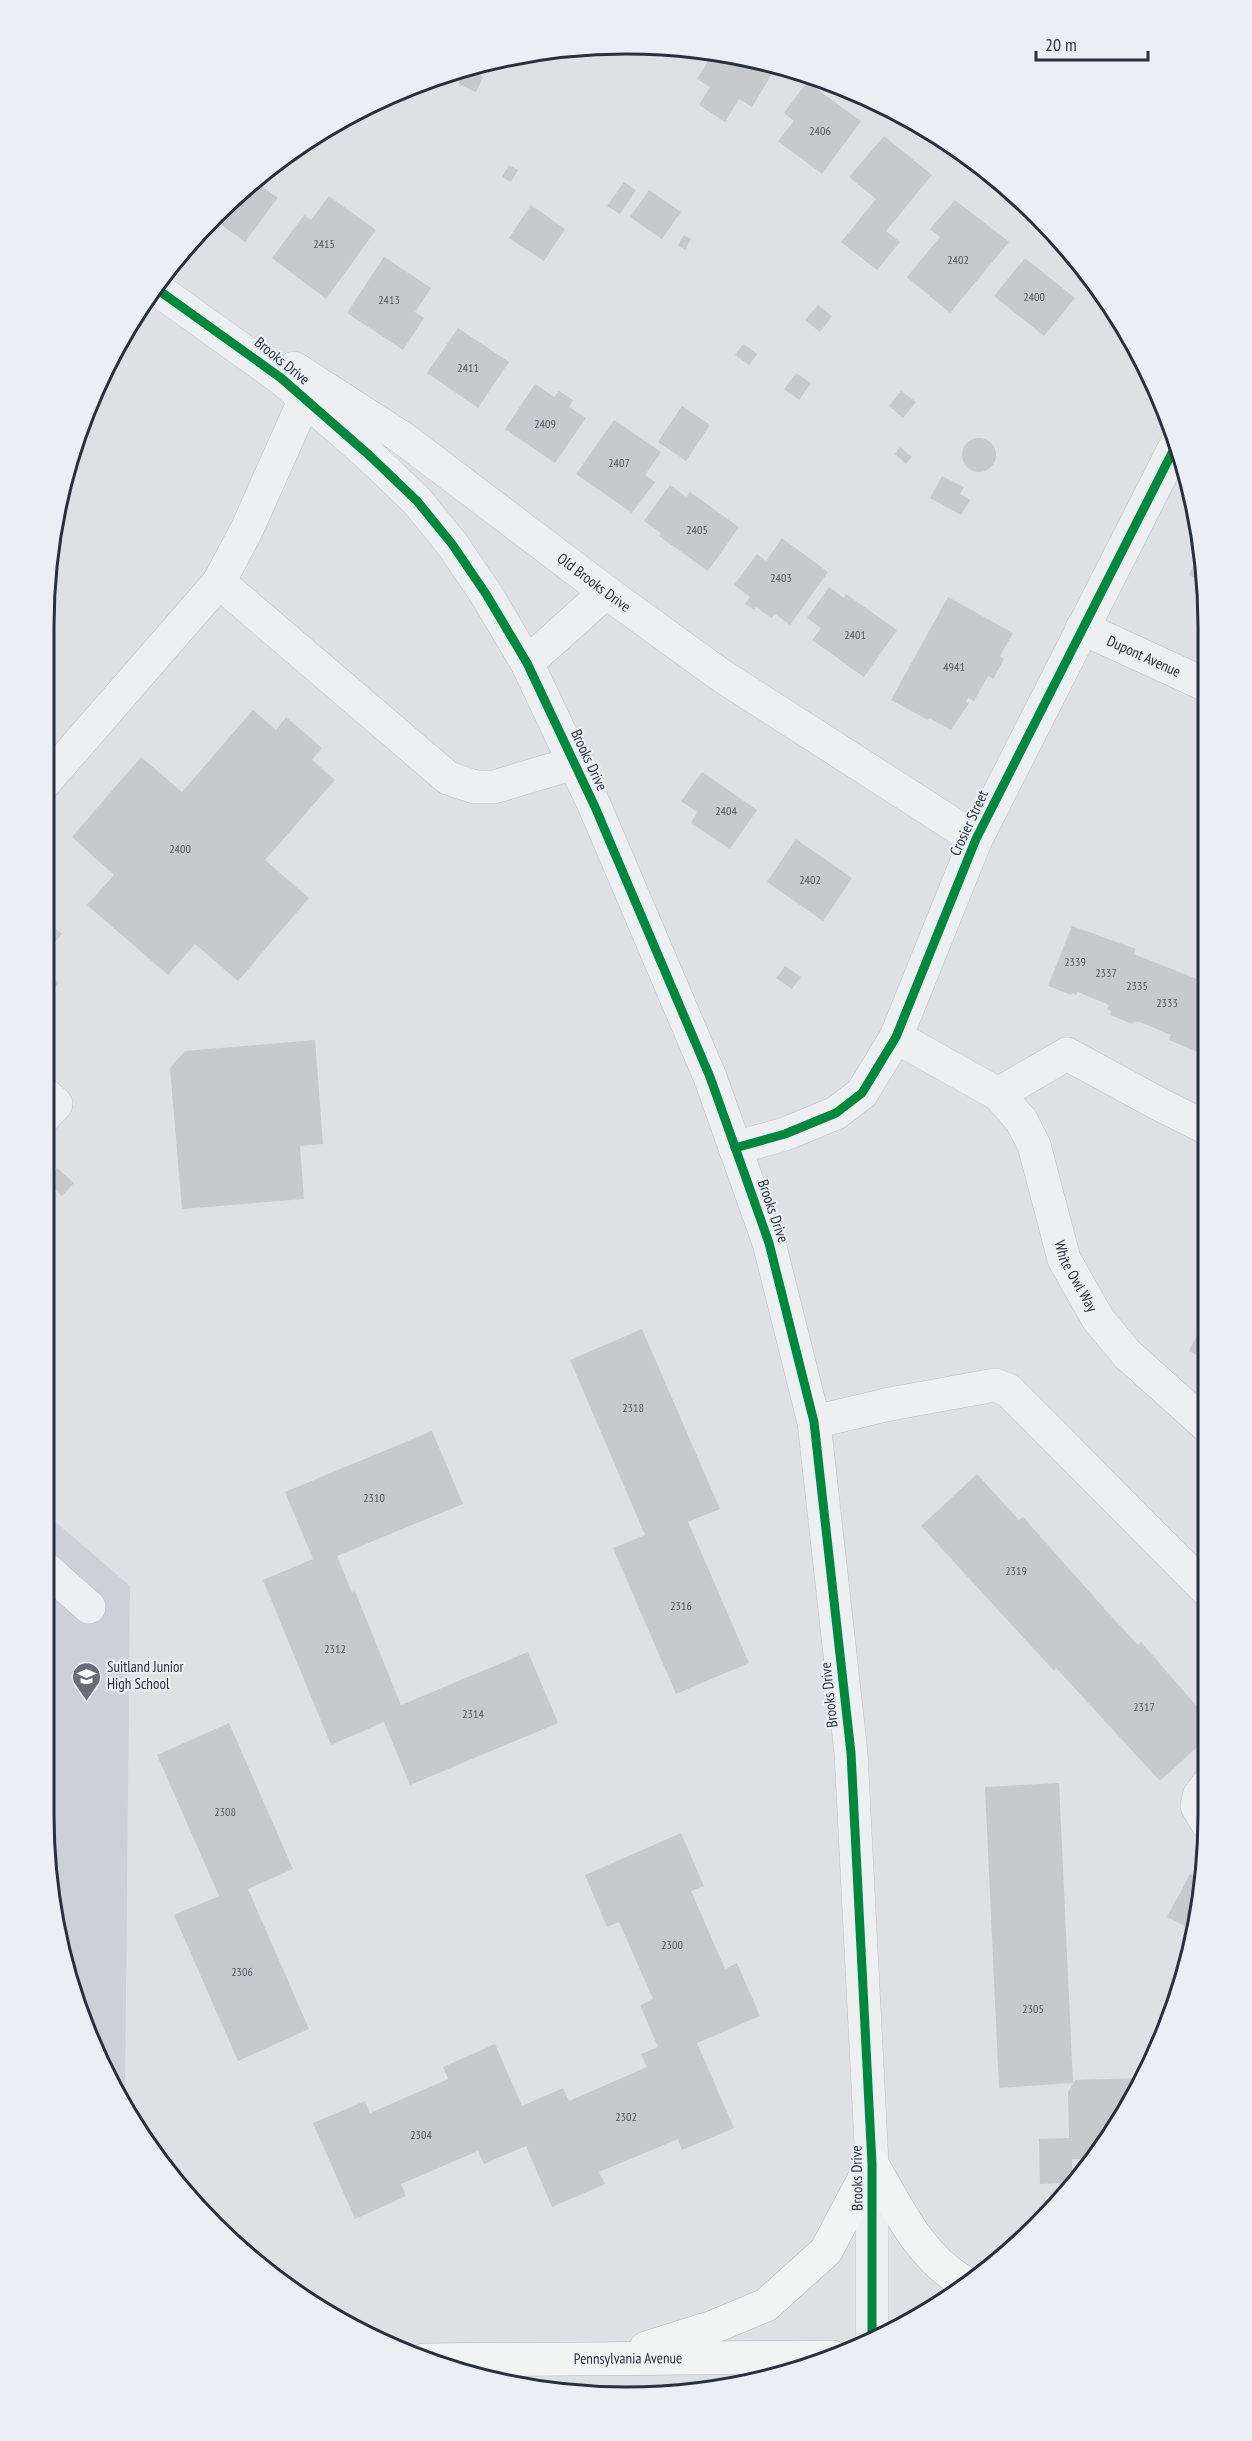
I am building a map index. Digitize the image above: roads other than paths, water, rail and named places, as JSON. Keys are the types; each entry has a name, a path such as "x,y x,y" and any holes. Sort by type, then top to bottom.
{"highway":[{"path":"872,2164 912,2231 935,2259 960,2279"},
{"path":"613,2359 713,2327 766,2305 826,2251 872,2164"},
{"name":"Pennsylvania Avenue","path":"451,2360 809,2357"}],"street":[{"name":"Brooks Drive","path":"162,292 281,378 369,454 417,501 452,544 480,585 527,663 659,956 710,1077 769,1243 814,1422 851,1754 872,2164 872,2331"},
{"name":"Old Brooks Drive","path":"212,326 252,344 303,373 401,437 606,592 722,676 976,839"},
{"path":"54,772 219,582 247,529 305,399"},
{"name":"Crosier Street","path":"735,1149 785,1134 836,1113 862,1093 896,1037 976,839 1172,454"},
{"path":"219,582 448,778 475,787 494,787 574,763"},
{"path":"527,663 606,592"},
{"name":"Dupont Avenue","path":"1082,628 1198,681"},
{"name":"White Owl Way","path":"896,1037 998,1094 1021,1120 1034,1144 1064,1259 1098,1319 1127,1354 1198,1418"},
{"path":"998,1094 1067,1054 1198,1123"},
{"path":"814,1422 890,1404 994,1385 1000,1386 1023,1406 1198,1582"},
{"path":"54,1576 89,1607"}],"place":[{"name":"Suitland Junior High School","path":"86,1702"}]}
